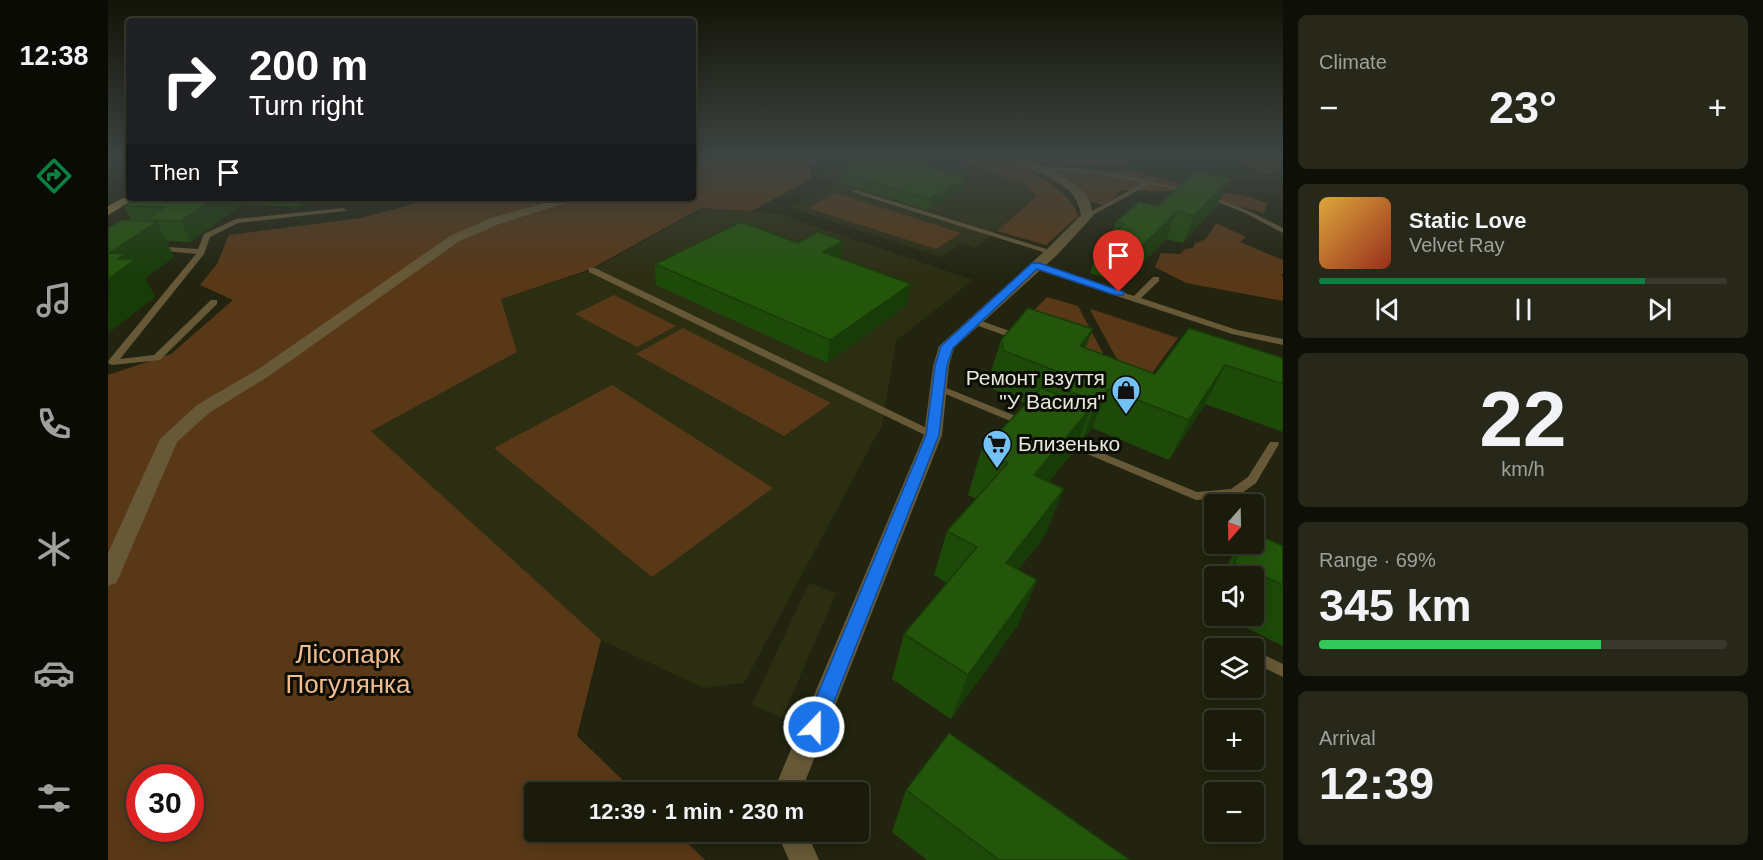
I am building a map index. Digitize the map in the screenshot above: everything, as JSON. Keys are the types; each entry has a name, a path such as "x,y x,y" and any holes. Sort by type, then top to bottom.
{"main road":[{"path":"108,212 126,201"}],"street":[{"path":"792,782 933,435 941,366 947,346 1052,252 1088,216 1080,197"},
{"path":"108,577 169,439 203,409 263,374 454,239 495,221 565,201"},
{"path":"796,842 804,860"}],"lane":[{"path":"874,197 1052,252"},
{"path":"1088,216 1122,197"},
{"path":"1206,197 1220,201 1283,231"},
{"path":"214,302 157,358 112,362 201,252 207,236 236,221 343,210"},
{"path":"151,247 201,252"},
{"path":"1035,266 1235,332 1283,342"},
{"path":"592,270 933,435"},
{"path":"1137,298 1156,279"},
{"path":"973,321 1033,342"},
{"path":"939,388 1035,428"},
{"path":"1056,437 1196,496 1234,493 1252,480 1274,444"},
{"path":"1264,661 1283,671"}],"shaded area":[{"path":"809,197 1036,198 976,248 961,243 941,257 789,207"},
{"path":"703,208 779,214 973,280 896,341 882,425 744,683 704,688 601,640 371,431 517,352 500,299 592,270"},
{"path":"809,583 836,593 782,718 752,705"}],"green space":[{"name":"Лісопарк Погулянка","path":"696,197 778,197 752,211 701,208 591,269 501,299 517,352 371,431 601,640 577,736 625,782 524,782 524,842 686,842 705,860 108,860 108,375 171,354 233,300 200,285 217,264 229,235 361,218 424,201 696,201"},
{"path":"828,197 849,197 961,233 936,249 808,208"},
{"path":"1036,197 1067,197 1078,216 1046,245 997,231"},
{"path":"1082,197 1114,197 1102,205"},
{"path":"1205,197 1249,197 1267,203 1264,213"},
{"path":"1216,223 1246,237 1240,242 1283,260 1283,274 1281,274 1283,301 1186,283 1155,267 1161,253 1181,254 1185,249 1193,248 1195,243 1206,239"},
{"path":"614,295 676,326 637,347 575,314"},
{"path":"1047,297 1078,306 1105,357 1019,326"},
{"path":"1091,309 1178,338 1152,373 1118,361"},
{"path":"683,328 831,403 784,436 636,354"},
{"path":"612,385 773,488 652,577 494,448"}],"building":[{"path":"1167,197 1212,197 1194,216 1177,211 1133,255 1100,245 1124,224 1116,222 1139,202 1158,206"},
{"path":"132,201 211,201 181,221 145,220 164,207 124,206"},
{"path":"122,220 157,222 109,253 125,254 118,259 136,259 108,279 108,228"},
{"path":"741,222 798,243 818,232 843,241 823,252 911,284 830,340 655,264"},
{"path":"1028,308 1093,329 1080,346 1155,374 1189,328 1283,358 1283,384 1225,365 1189,420 1109,389 1097,402 1048,383 1059,372 1004,351 1001,340"},
{"path":"1041,388 1091,408 1034,475 1064,489 1006,563 1037,580 968,675 904,634 977,547 947,531 1008,463 981,451"},
{"path":"1264,537 1283,546 1283,585 1264,576 1264,566 1241,566 1234,563 1238,554 1264,554"},
{"path":"949,733 1130,860 999,860 906,790"}],"place":[{"name":"Ремонт взуття \"У Василя\"","path":"1126,416"},
{"name":"Близенько","path":"997,470"}],"route":[{"path":"814,727 933,435 941,366 947,346 1035,266 1119,292"}]}
